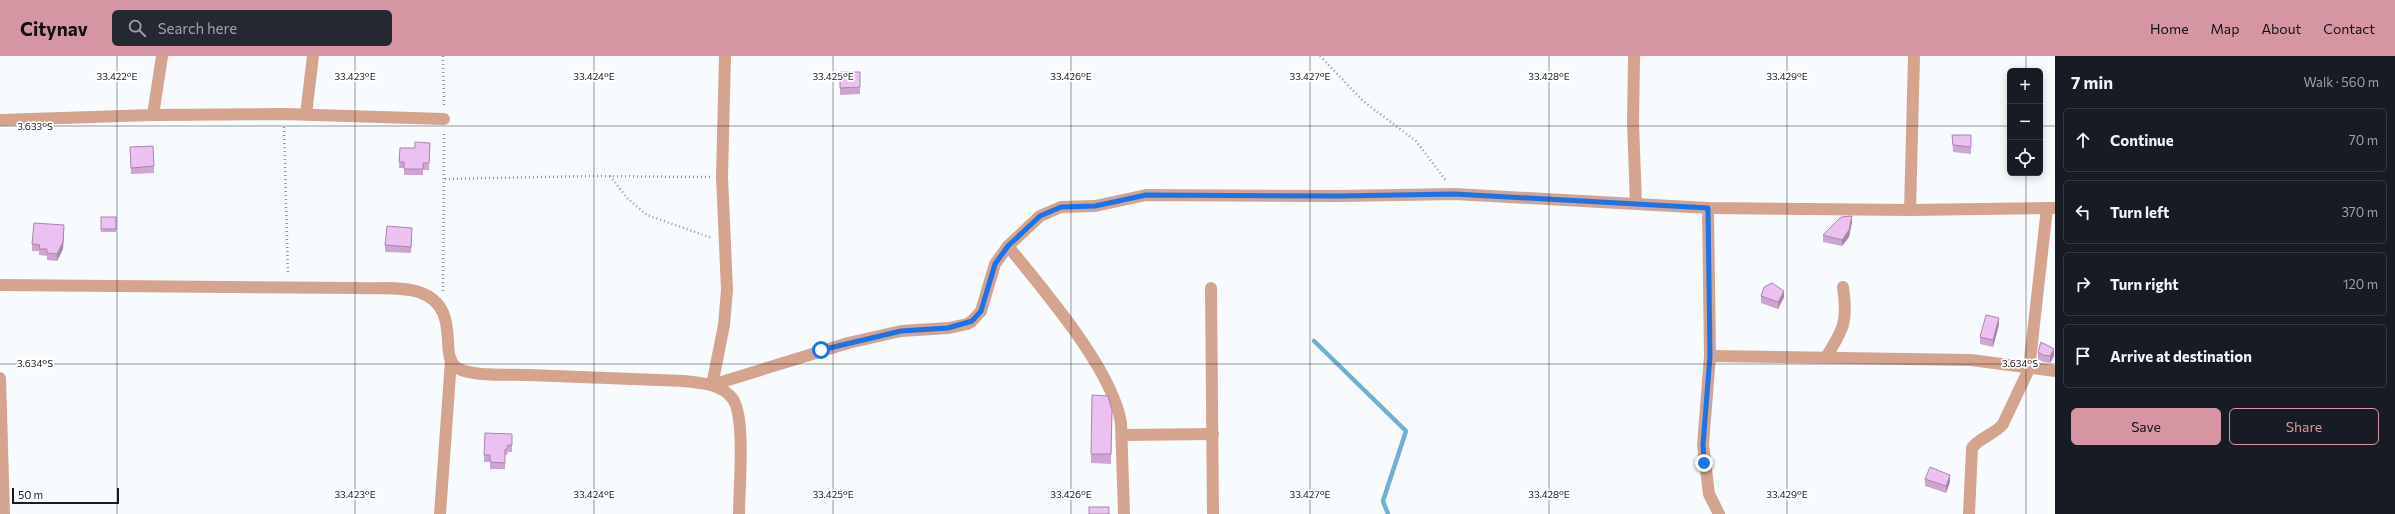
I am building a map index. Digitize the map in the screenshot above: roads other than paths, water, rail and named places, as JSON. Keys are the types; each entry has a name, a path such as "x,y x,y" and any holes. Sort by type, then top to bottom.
{"street":[{"path":"152,115 162,56"},
{"path":"306,114 313,56"},
{"path":"712,385 724,324 727,290 722,178 725,56"},
{"path":"1634,56 1633,123 1636,203"},
{"path":"1910,210 1914,56"},
{"path":"0,120 152,115 284,114 444,119"},
{"path":"712,385 848,343 901,331 948,328 967,324 977,317 981,311 995,264 1008,246 1040,216 1054,208 1095,206 1146,195 1340,196 1454,194 1708,208 1910,210 2051,208 2029,369 2002,424 1996,431 1979,441 1972,448 1970,514"},
{"path":"1708,208 1710,356 1703,445 1704,463 1710,500 1719,514"},
{"path":"1008,246 1067,322 1110,387 1119,411 1122,435 1124,514"},
{"path":"0,285 400,289 417,292 430,298 443,311 447,323 451,360 440,514"},
{"path":"1826,357 1843,328 1845,310 1843,287"},
{"path":"1211,288 1213,514"},
{"path":"1710,356 1971,360 2029,369 2055,371"},
{"path":"451,360 454,366 462,370 495,374 684,381 712,385 732,397 738,408 740,448 739,514"},
{"path":"0,378 4,514"},
{"path":"1122,435 1212,434"}],"waterway":[{"path":"1314,341 1406,431 1383,501 1388,514"}]}
